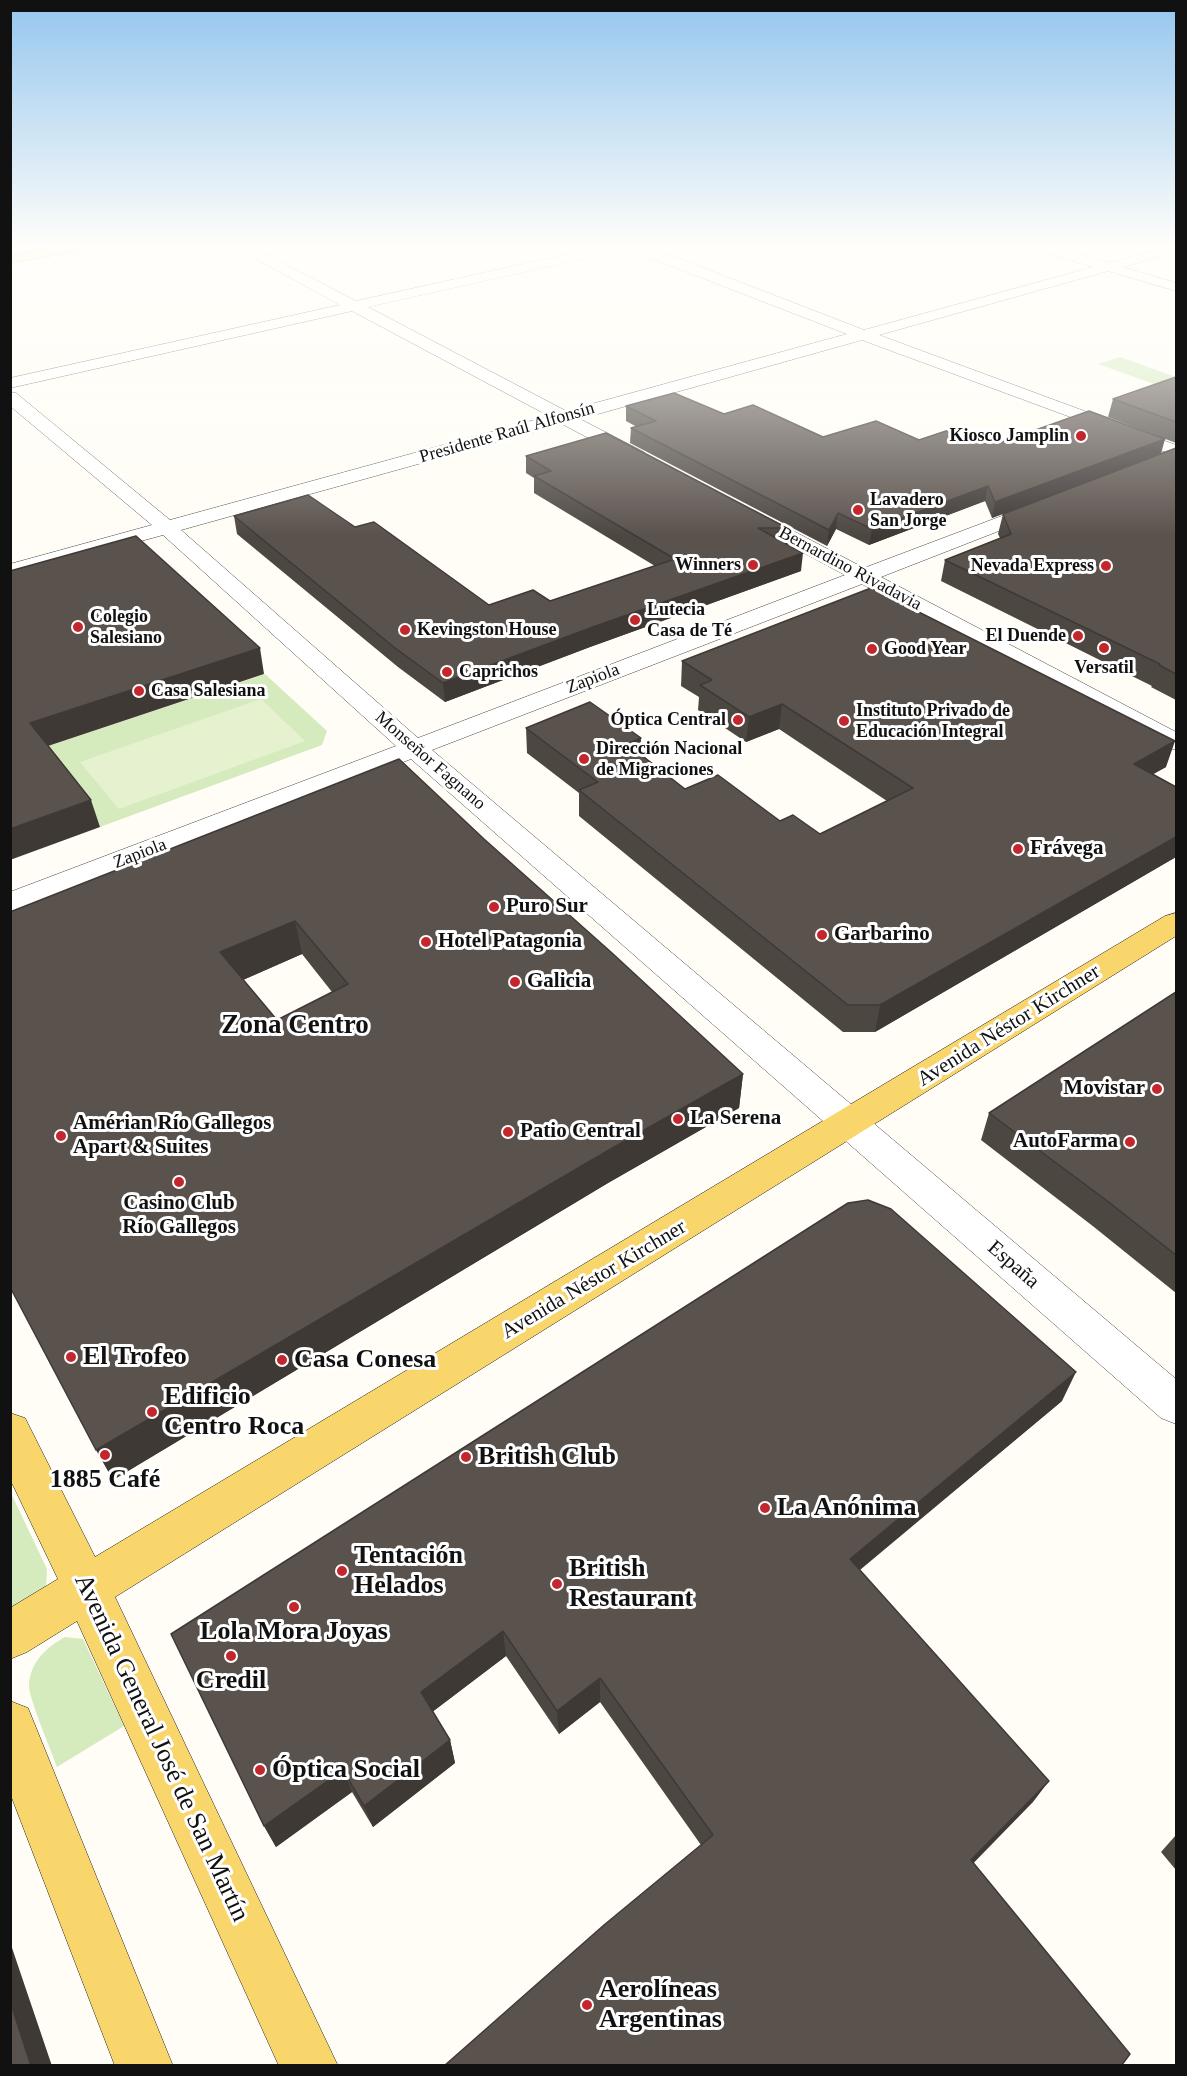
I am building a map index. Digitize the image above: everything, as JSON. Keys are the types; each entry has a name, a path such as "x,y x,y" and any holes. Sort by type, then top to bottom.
{"main road":[{"name":"Avenida Néstor Kirchner","path":"10,1635 1176,923"},
{"name":"Avenida General José de San Martín","path":"10,1432 86,1588 309,2066"},
{"path":"10,1726 144,2066"}],"street":[{"path":"10,383 193,342"},
{"path":"421,342 656,466"},
{"name":"Presidente Raúl Alfonsín","path":"10,572 833,342"},
{"path":"882,342 1176,451"},
{"name":"Monseñor Fagnano","path":"10,398 167,528 414,748 850,1124"},
{"path":"1154,465 1176,457"},
{"name":"Zapiola","path":"10,903 1064,499"},
{"name":"Bernardino Rivadavia","path":"728,504 1176,742"},
{"name":"España","path":"850,1124 1176,1405"}],"green space":[{"path":"1120,357 1176,377 1176,392 1098,364"},
{"path":"265,674 327,731 322,745 100,827 39,749"},
{"path":"261,699 305,741 119,809 80,762"},
{"path":"10,1491 47,1569 46,1589 10,1609"},
{"path":"65,1637 83,1639 124,1726 57,1767 36,1711 29,1683 33,1668 41,1655"}],"building":[{"path":"1176,377 1176,422 1113,399"},
{"path":"674,393 724,414 753,405 823,437 876,421 919,440 958,427 999,443 1089,411 1165,439 995,502 988,486 872,529 838,513 829,530 631,428 656,421 626,406"},
{"path":"606,433 787,528 758,528 803,553 590,628 443,683 395,648 234,516 308,495 355,527 374,522 489,605 533,590 550,601 675,559 534,476 551,471 526,456"},
{"path":"1176,448 1176,674 1160,664 945,560 1011,534 1003,514"},
{"path":"136,536 260,648 30,723 91,800 10,829 10,571"},
{"path":"871,588 1175,741 1134,764 1176,787 1176,837 880,1005 848,1005 579,790 598,782 526,728 590,702 641,738 627,744 685,789 718,775 780,821 793,815 820,834 913,788 782,704 749,717 700,685 712,680 682,661"},
{"path":"399,759 743,1074 96,1450 10,1287 10,912","holes":["295,921 348,984 277,1020 220,952"]},
{"path":"1176,992 1176,1255 989,1113"},
{"path":"868,1200 891,1209 1076,1372 850,1559 1049,1781 971,1860 1130,2054 1121,2066 444,2066 604,1925 713,1835 600,1678 557,1711 503,1631 421,1692 450,1740 364,1806 343,1770 264,1826 171,1634 848,1203"},
{"path":"10,2001 31,2066 10,2066"}],"place":[{"name":"Kiosco Jamplin","path":"1081,436"},
{"name":"Lavadero San Jorge","path":"858,510"},
{"name":"Winners","path":"753,565"},
{"name":"Nevada Express","path":"1106,566"},
{"name":"Lutecia Casa de Té","path":"635,620"},
{"name":"Colegio Salesiano","path":"78,627"},
{"name":"Kevingston House","path":"405,630"},
{"name":"El Duende","path":"1078,636"},
{"name":"Versatil","path":"1104,648"},
{"name":"Good Year","path":"872,649"},
{"name":"Caprichos","path":"447,672"},
{"name":"Casa Salesiana","path":"139,691"},
{"name":"Óptica Central","path":"738,720"},
{"name":"Instituto Privado de Educación Integral","path":"844,721"},
{"name":"Dirección Nacional de Migraciones","path":"584,759"},
{"name":"Frávega","path":"1018,849"},
{"name":"Puro Sur","path":"494,907"},
{"name":"Garbarino","path":"822,935"},
{"name":"Hotel Patagonia","path":"426,942"},
{"name":"Galicia","path":"515,982"},
{"name":"Movistar","path":"1157,1089"},
{"name":"La Serena","path":"678,1119"},
{"name":"Patio Central","path":"508,1132"},
{"name":"Amérian Río Gallegos Apart & Suites","path":"61,1136"},
{"name":"AutoFarma","path":"1130,1142"},
{"name":"Casino Club Río Gallegos","path":"179,1182"},
{"name":"El Trofeo","path":"71,1357"},
{"name":"Casa Conesa","path":"282,1360"},
{"name":"Edificio Centro Roca","path":"152,1412"},
{"name":"1885 Café","path":"105,1455"},
{"name":"British Club","path":"466,1457"},
{"name":"La Anónima","path":"765,1508"},
{"name":"Tentación Helados","path":"342,1571"},
{"name":"British Restaurant","path":"557,1584"},
{"name":"Lola Mora Joyas","path":"294,1607"},
{"name":"Credil","path":"231,1656"},
{"name":"Óptica Social","path":"260,1770"},
{"name":"Aerolíneas Argentinas","path":"587,2005"}],"district":[{"name":"Zona Centro","path":"295,1026"}]}
